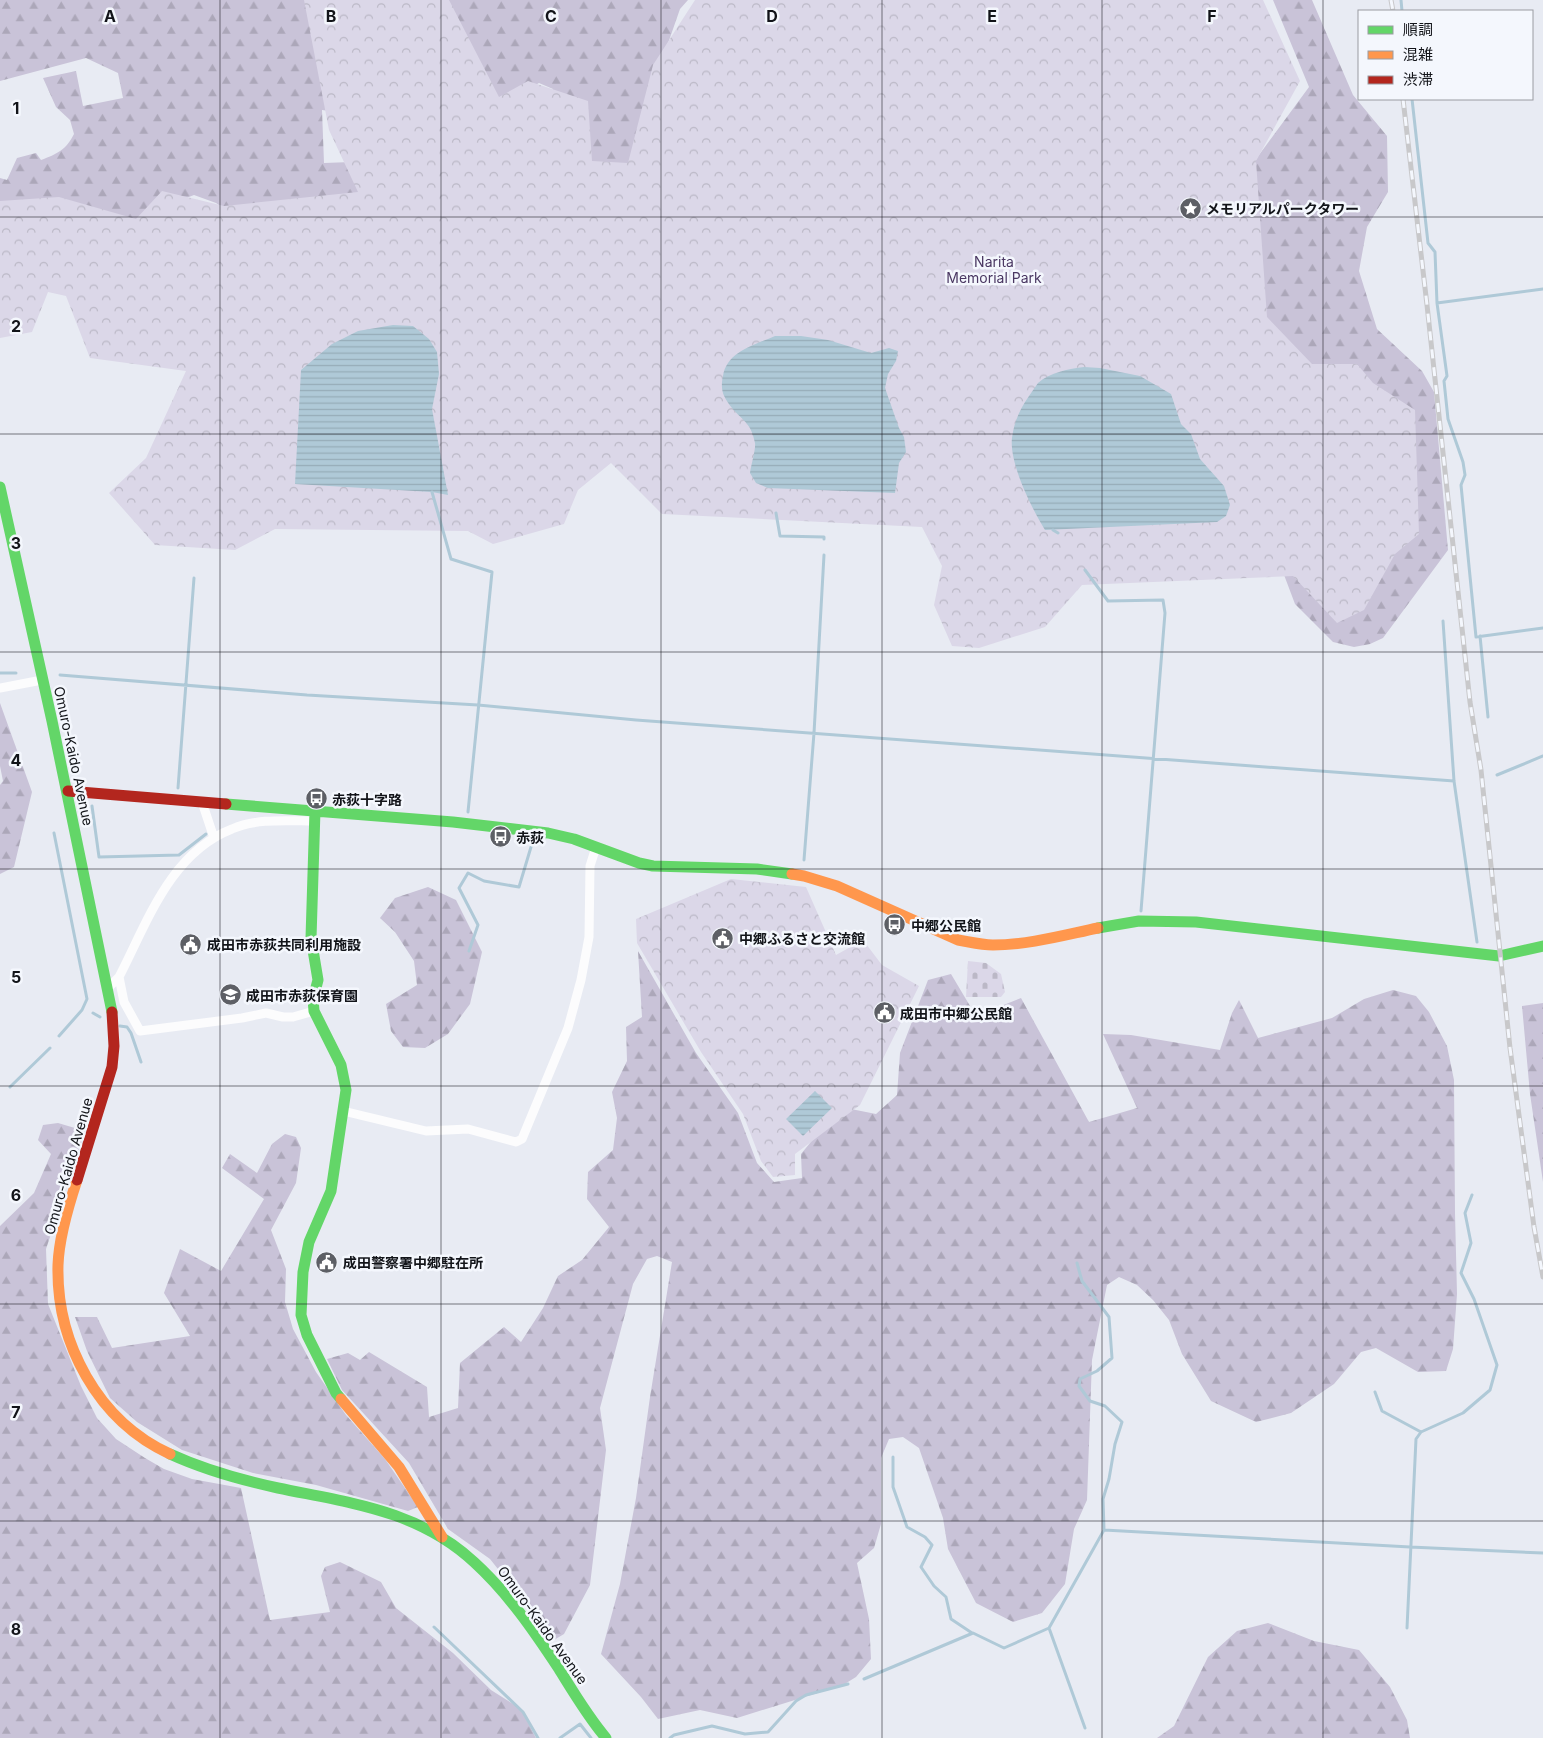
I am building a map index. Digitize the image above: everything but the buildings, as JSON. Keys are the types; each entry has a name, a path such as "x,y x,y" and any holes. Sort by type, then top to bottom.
{"street":[{"name":"Omuro-Kaido Avenue","path":"0,487 25,593 42,680 68,791 81,863 109,987 114,1049 94,1130 75,1184 64,1229 58,1265 65,1322 74,1354 98,1395 112,1414 133,1432 158,1449 183,1462 225,1475 375,1508 420,1524 469,1555 500,1588 606,1738"},
{"path":"0,688 42,680"},
{"path":"68,791 202,802 315,816 453,822 548,833 653,866 765,869 804,876 837,886 958,940 979,944 1014,943 1129,922 1167,920 1499,956 1543,946"},
{"path":"202,802 214,838"},
{"path":"109,987 119,977 171,876 196,850 232,829 264,822 315,816"},
{"path":"315,816 311,938 318,980 313,999 314,1011 341,1065 346,1090 336,1146 331,1190 310,1242 303,1272 301,1315 307,1335 336,1393 399,1466 442,1537"},
{"path":"343,1111 426,1131 468,1129 516,1142 522,1139 568,1028 581,980 589,937 590,866 596,847"},
{"path":"119,977 124,1002 140,1031 242,1018 266,1013 293,1017 314,1011"}],"green space":[{"path":"0,0 348,0 395,120 322,110 324,163 432,159 433,200 230,213 216,203 194,195 163,207 150,221 0,267 0,178 7,180 17,158 36,153 41,160 47,158 64,148 74,134 70,120 56,107 43,78 76,71 83,106 123,98 118,73 86,58 0,81"},
{"name":"Narita Memorial Park","path":"304,0 449,0 499,97 528,81 588,101 592,161 628,163 653,65 695,0 1263,0 1300,81 1256,161 1267,317 1312,364 1357,364 1373,383 1415,410 1419,534 1395,554 1364,610 1337,623 1293,576 1082,585 1045,627 979,648 952,646 934,605 942,566 922,527 662,514 611,463 578,490 564,524 493,544 468,531 275,529 235,550 155,545 109,493 146,458 186,371 90,358 66,296 48,292 32,332 0,338 0,201 59,197 136,219 162,191 224,206 358,192 329,130"},
{"path":"406,0 688,0 680,9 658,72 646,187 520,187 553,89 539,83 528,89 508,119"},
{"path":"1273,0 1312,0 1353,95 1387,136 1388,192 1367,227 1359,271 1377,329 1422,371 1434,392 1448,550 1383,638 1370,644 1354,647 1333,642 1295,604 1247,477 1306,368 1265,325 1254,250 1256,159 1309,87"},
{"path":"0,703 32,792 14,867 0,874 0,785 3,781 0,766"},
{"path":"731,879 806,887 836,955 863,940 882,965 919,986 860,1105 795,1154 795,1175 773,1177 761,1161 743,1114 701,1052 637,943 636,919"},
{"path":"428,887 456,900 482,952 470,1004 448,1034 425,1048 403,1047 391,1031 386,1004 417,985 414,961 395,932 380,918 395,898"},
{"path":"638,951 696,1053 738,1113 757,1163 774,1182 802,1178 801,1154 823,1127 851,1109 876,1114 897,1095 900,1053 928,980 951,974 976,1016 1021,998 1089,1122 1137,1108 1103,1034 1131,1035 1220,1050 1232,1013 1239,1000 1258,1038 1332,1018 1364,999 1393,990 1416,996 1429,1012 1447,1046 1454,1080 1457,1294 1453,1349 1446,1371 1418,1372 1376,1348 1361,1352 1334,1384 1291,1413 1256,1422 1211,1401 1182,1354 1169,1320 1153,1300 1137,1285 1119,1277 1107,1285 1092,1360 1087,1500 1074,1529 1065,1584 1042,1613 1013,1622 976,1603 948,1549 943,1518 919,1448 903,1437 889,1439 881,1458 881,1524 874,1548 857,1563 869,1619 871,1659 856,1677 843,1685 737,1718 700,1710 658,1719 641,1697 601,1654 620,1584 636,1498 672,1262 657,1256 647,1259 633,1284 600,1408 606,1450 590,1585 564,1634 554,1640 490,1559 448,1529 409,1463 342,1390 327,1359 348,1353 360,1360 369,1352 427,1387 429,1417 458,1408 460,1363 504,1327 521,1342 543,1308 558,1276 582,1260 609,1227 587,1199 588,1172 613,1150 617,1118 612,1092 627,1061 626,1027 642,1017"},
{"path":"968,961 986,963 1001,974 1005,992 1001,997 966,997"},
{"path":"1543,1003 1543,1182 1530,1094 1522,1006"},
{"path":"58,1123 85,1131 46,1249 48,1304 81,1386 97,1418 116,1439 164,1469 192,1479 241,1488 270,1620 330,1612 321,1576 325,1567 340,1562 381,1582 396,1608 453,1653 491,1690 521,1709 536,1738 0,1738 0,1226 34,1193 51,1154 38,1140 43,1125"},
{"path":"285,1134 296,1137 301,1148 296,1183 271,1230 286,1269 285,1302 293,1329 316,1372 346,1415 385,1459 418,1507 408,1511 316,1485 253,1473 182,1450 137,1422 110,1398 87,1351 75,1317 97,1317 112,1348 190,1336 164,1293 180,1249 221,1271 264,1199 222,1168 230,1154 257,1173 272,1144"},
{"path":"1268,1623 1314,1641 1359,1650 1390,1687 1407,1720 1410,1738 1157,1738 1174,1726 1208,1657 1237,1631"}],"water":[{"path":"393,325 413,326 429,339 437,352 439,374 432,409 448,495 432,492 295,484 301,370 332,344 358,331"},
{"path":"775,336 801,336 828,340 871,353 889,348 898,351 896,361 888,374 885,388 904,437 906,452 899,463 895,493 768,488 756,483 750,473 755,446 753,436 746,423 726,400 722,389 722,381 730,360 743,350"},
{"path":"1084,367 1100,368 1140,376 1171,394 1181,424 1191,434 1200,459 1224,486 1230,505 1226,516 1217,522 1045,530 1028,498 1014,460 1012,438 1014,427 1023,406 1038,383 1054,374"},
{"path":"815,1091 832,1108 803,1136 786,1119"}],"waterway":[{"path":"1401,0 1402,10"},
{"path":"1412,100 1428,243 1435,252 1437,303 1447,376 1444,381 1448,419 1463,462 1465,475 1461,485 1476,637 1543,628"},
{"path":"1437,303 1543,289"},
{"path":"432,492 451,559 492,572 468,812"},
{"path":"776,513 780,536 824,537 824,539"},
{"path":"1053,530 1058,533"},
{"path":"804,860 814,733 824,555"},
{"path":"1085,570 1108,601 1163,600 1165,613 1141,911"},
{"path":"178,788 194,578"},
{"path":"1443,621 1454,781 1477,942"},
{"path":"1480,636 1488,717"},
{"path":"0,673 16,673"},
{"path":"60,675 307,695 478,705 636,720 1454,781"},
{"path":"1497,775 1543,756"},
{"path":"92,806 99,857 179,855 206,834"},
{"path":"54,833 87,999 82,1010 59,1036"},
{"path":"469,951 478,925 459,888 468,873 484,881 519,887 531,847"},
{"path":"93,1013 100,1017"},
{"path":"120,1026 127,1027 131,1033 141,1062"},
{"path":"10,1087 50,1048"},
{"path":"1407,1628 1416,1439 1421,1432 1463,1413 1490,1390 1497,1365 1474,1299 1461,1273 1471,1243 1465,1213 1472,1195"},
{"path":"1077,1263 1082,1281 1109,1317 1112,1358 1097,1371 1080,1379 1079,1386 1090,1401 1105,1406 1122,1422 1115,1444 1109,1479 1103,1499 1104,1530"},
{"path":"1375,1392 1382,1411 1421,1432"},
{"path":"893,1457 893,1487 907,1527 925,1537 932,1545 921,1567 934,1586 946,1597 951,1619 972,1633"},
{"path":"864,1679 973,1633 1004,1648 1049,1628 1104,1530 1543,1553"},
{"path":"434,1627 523,1712 538,1738"},
{"path":"1049,1628 1085,1728"},
{"path":"670,1738 674,1735 712,1726 745,1734 768,1732 796,1701 806,1695 848,1684"},
{"path":"560,1738 580,1724 591,1738"}],"railway":[{"path":"1391,0 1393,10"},
{"path":"1403,100 1470,702 1481,770 1510,1048 1534,1227 1543,1277"}],"traffic: fast":[{"path":"0,487 52,721 112,1012"},
{"path":"226,804 453,822 548,833 574,839 639,863 653,866 757,869 792,874"},
{"path":"315,810 311,938 318,980 313,999 314,1011 341,1065 346,1090 331,1191 309,1242 303,1272 301,1315 307,1335 336,1393 341,1399"},
{"path":"1098,928 1139,921 1196,922 1499,956 1543,946"},
{"path":"170,1454 196,1465 237,1478 382,1511 430,1531 452,1545 474,1562 509,1599 606,1738"}],"traffic: slow":[{"path":"792,874 837,886 958,940 1006,945 1098,928"},
{"path":"77,1180 62,1233 58,1265 59,1294 65,1323 74,1350 86,1376 102,1400 122,1422 144,1440 170,1454"},
{"path":"341,1399 399,1467 442,1537"}],"traffic: jam":[{"path":"68,791 226,804"},
{"path":"77,1180 112,1067 114,1046 112,1012"}],"place":[{"name":"メモリアルパークタワー","path":"1190,208"},
{"name":"赤荻十字路","path":"316,799"},
{"name":"赤荻","path":"500,837"},
{"name":"中郷公民館","path":"895,925"},
{"name":"中郷ふるさと交流館","path":"723,938"},
{"name":"成田市赤荻共同利用施設","path":"191,944"},
{"name":"成田市赤荻保育園","path":"230,995"},
{"name":"成田市中郷公民館","path":"884,1013"},
{"name":"成田警察署中郷駐在所","path":"327,1262"}]}
